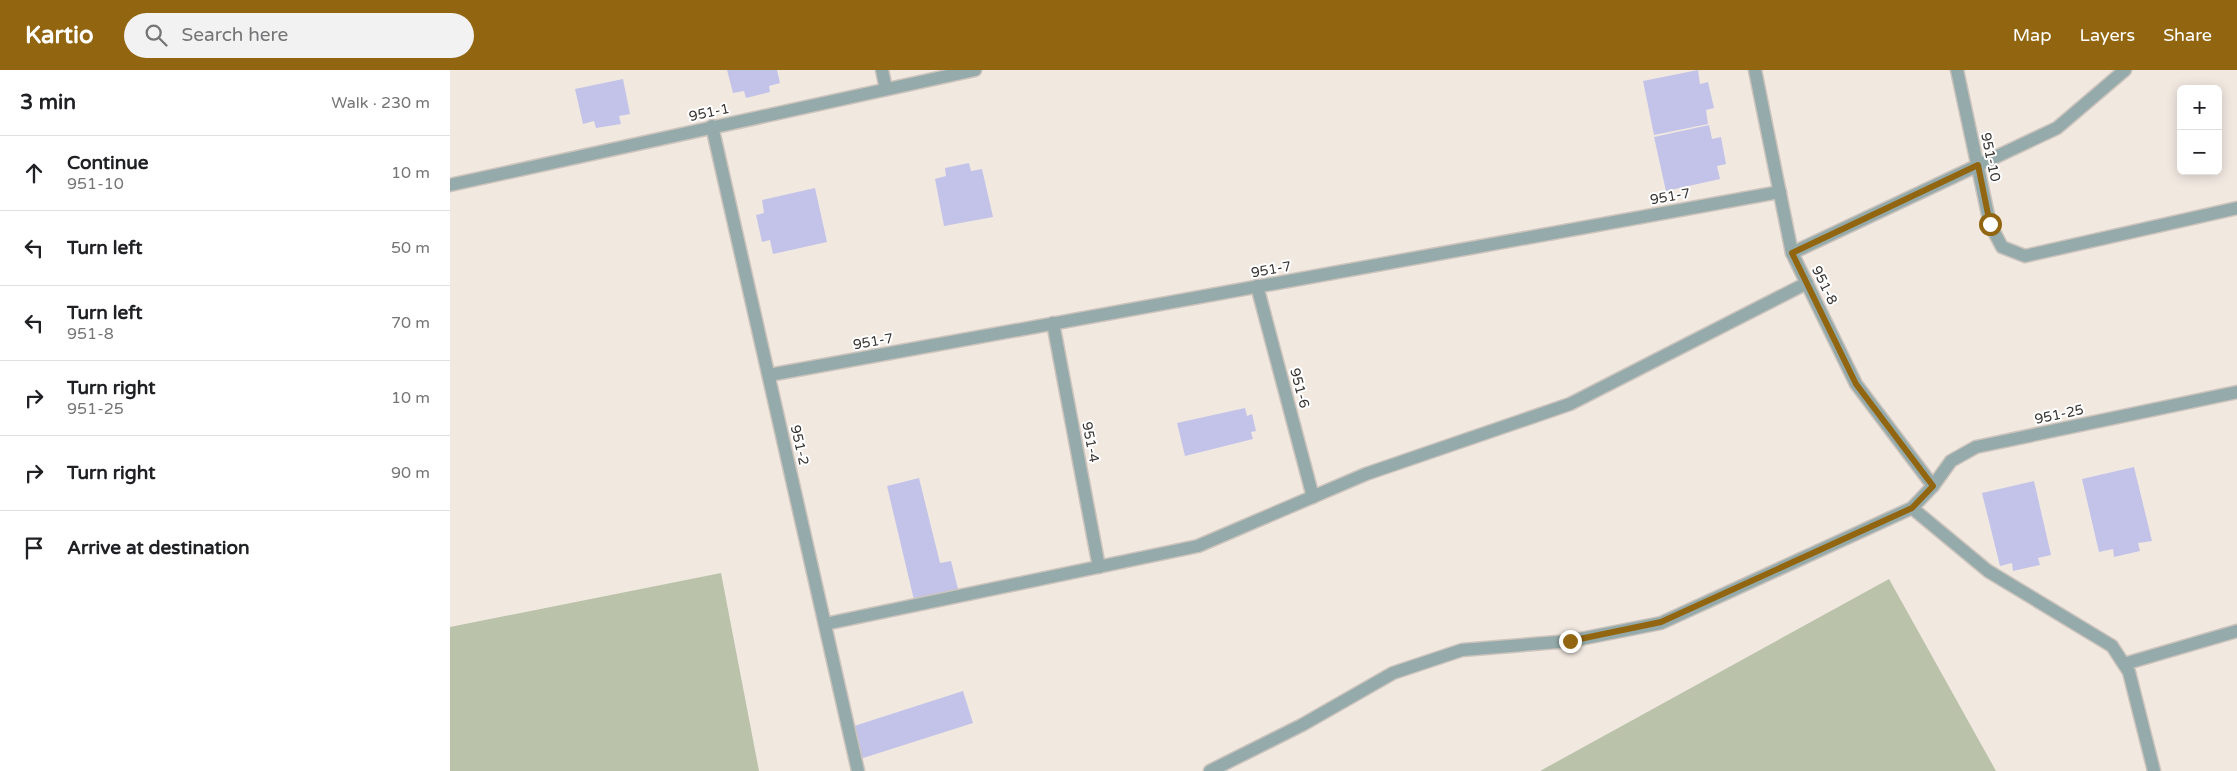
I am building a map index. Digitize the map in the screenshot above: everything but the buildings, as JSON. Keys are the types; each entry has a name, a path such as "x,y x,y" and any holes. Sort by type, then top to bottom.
{"street":[{"path":"882,70 886,89"},
{"name":"951-1","path":"450,184 976,70"},
{"name":"951-8","path":"1755,70 1792,253 1856,384 1933,486"},
{"name":"951-10","path":"1957,70 1990,224 2002,247 2025,256 2237,208"},
{"path":"1792,253 2056,128 2125,70"},
{"name":"951-2","path":"712,126 858,771"},
{"name":"951-7","path":"769,375 1780,192"},
{"path":"825,624 1198,546 1366,474 1570,404 1807,283"},
{"name":"951-6","path":"1257,286 1313,497"},
{"name":"951-4","path":"1053,323 1099,567"},
{"name":"951-25","path":"1912,508 1933,486 1951,461 1976,447 2237,392"},
{"path":"1210,771 1302,725 1393,673 1462,650 1570,641 1661,622 1912,508 1988,571 2112,646 2129,672 2154,771"},
{"path":"2124,664 2237,631"}],"green space":[{"path":"721,573 759,771 450,771 450,627"},
{"path":"1889,579 1996,771 1540,771"}],"route":[{"path":"1570,641 1661,622 1912,508 1933,486 1856,384 1792,253 1978,165 1990,224"}]}
